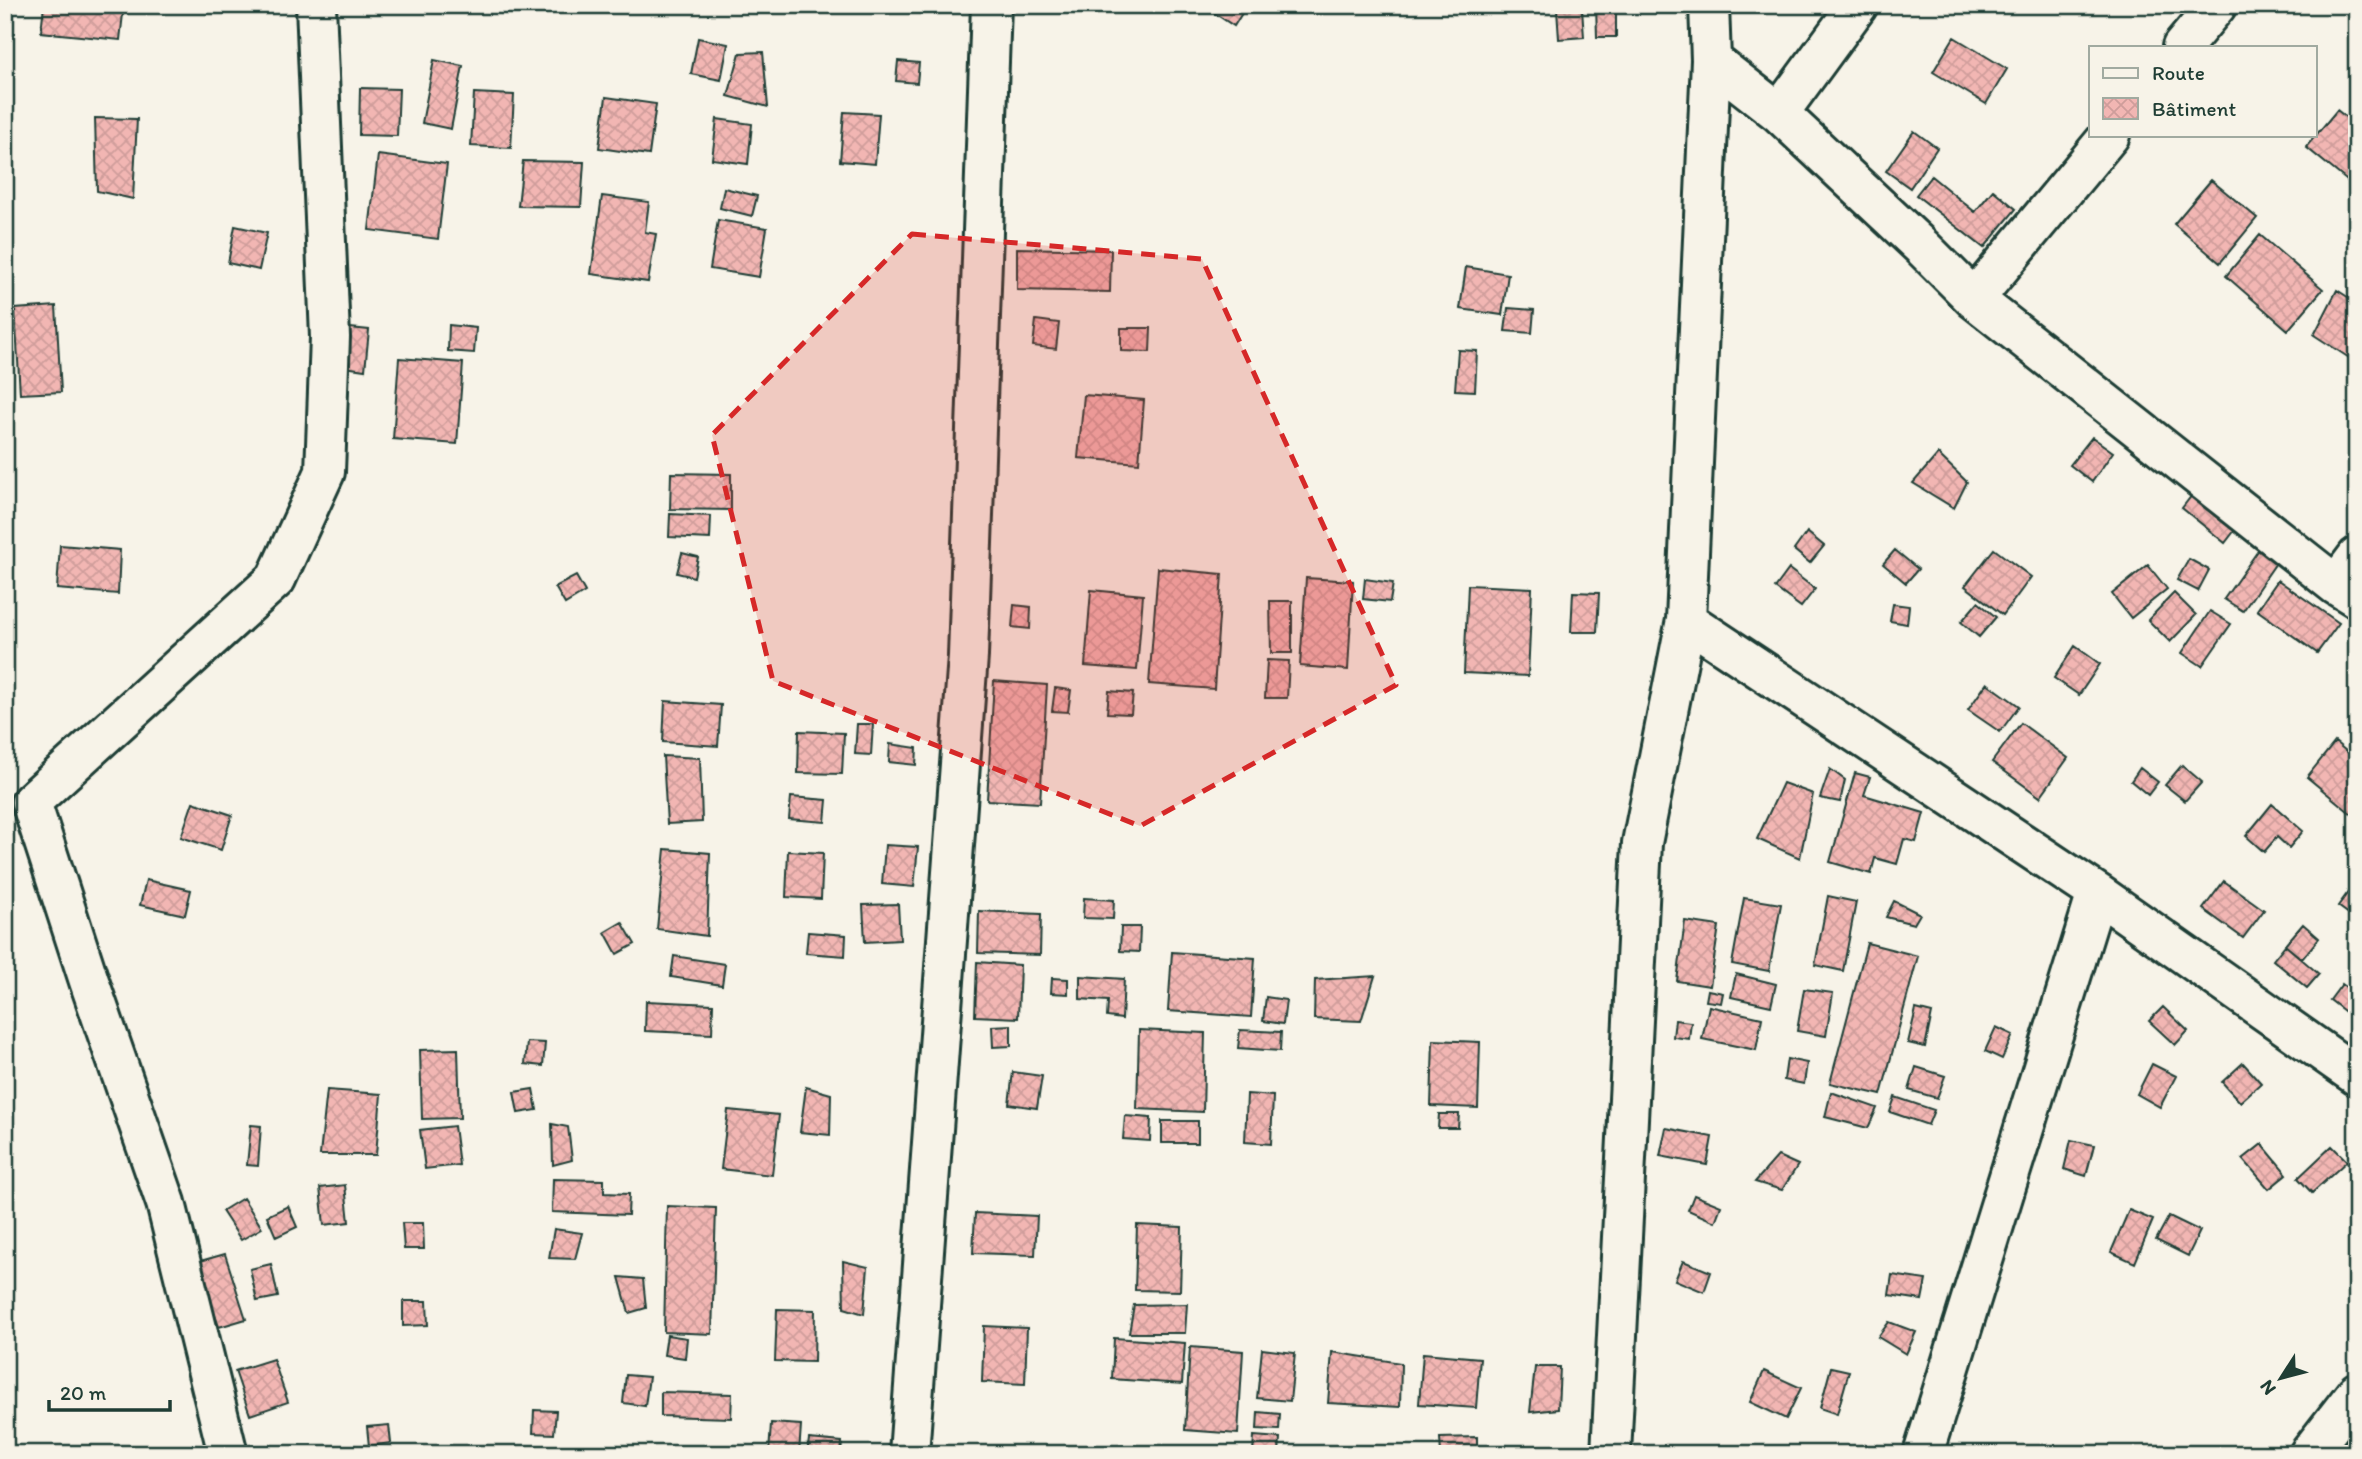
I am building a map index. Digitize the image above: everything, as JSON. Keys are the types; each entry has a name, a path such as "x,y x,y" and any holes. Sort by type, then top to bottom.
{"street":[{"path":"229,1454 166,1203 89,981 31,802 276,579 325,472 330,337 316,5"},
{"path":"909,1454 968,656 991,5"},
{"path":"1611,1454 1642,843 1686,620 1711,60 1709,5"},
{"path":"1779,113 1858,5"},
{"path":"2183,46 2217,5"},
{"path":"1711,60 1779,113 1974,299 2350,580"},
{"path":"1974,299 2109,136"},
{"path":"1686,620 2097,893 2357,1076"},
{"path":"1923,1454 2097,893"},
{"path":"2309,1454 2357,1392"}],"highlighted area":[{"path":"912,234 1202,259 1396,685 1140,826 773,681 712,435"}],"building":[{"path":"44,5 124,5 120,40 41,32"},
{"path":"1202,5 1247,5 1234,26"},
{"path":"1596,5 1616,5 1616,37 1597,37"},
{"path":"1582,9 1584,37 1559,39 1557,10"},
{"path":"1954,37 2007,69 1986,104 1933,72"},
{"path":"698,38 728,44 721,80 691,74"},
{"path":"763,52 768,107 728,96 740,53"},
{"path":"434,60 463,66 451,129 422,123"},
{"path":"898,61 919,63 917,83 896,81"},
{"path":"360,88 399,89 397,136 359,135"},
{"path":"474,93 514,95 511,148 471,146"},
{"path":"606,97 656,104 649,155 599,148"},
{"path":"2337,110 2357,126 2357,189 2306,147"},
{"path":"844,112 879,114 875,164 840,161"},
{"path":"95,118 137,119 133,199 97,191"},
{"path":"717,119 752,124 748,164 712,159"},
{"path":"1914,131 1937,148 1910,188 1886,171"},
{"path":"378,155 447,164 438,239 369,230"},
{"path":"523,161 584,162 581,207 518,206"},
{"path":"1931,176 1975,212 1993,190 2016,209 1984,248 1916,195"},
{"path":"2211,180 2257,218 2220,263 2174,224"},
{"path":"724,188 757,196 752,216 720,208"},
{"path":"602,196 649,202 645,232 656,234 648,282 591,274"},
{"path":"718,220 767,228 759,277 710,269"},
{"path":"235,226 267,233 259,270 228,263"},
{"path":"2260,235 2323,289 2288,330 2226,276"},
{"path":"1017,248 1111,250 1110,292 1017,290"},
{"path":"1466,267 1508,274 1502,315 1460,309"},
{"path":"2337,290 2357,303 2357,363 2314,335"},
{"path":"56,306 61,392 20,394 15,309"},
{"path":"1508,308 1534,310 1532,333 1505,331"},
{"path":"1036,320 1059,323 1056,349 1033,346"},
{"path":"449,325 476,328 474,353 448,351"},
{"path":"350,328 369,330 365,370 344,367"},
{"path":"1121,328 1151,328 1150,352 1121,351"},
{"path":"1458,350 1477,351 1475,391 1455,390"},
{"path":"399,358 463,363 457,444 393,439"},
{"path":"1084,395 1144,400 1139,463 1078,458"},
{"path":"2092,437 2113,452 2092,482 2070,465"},
{"path":"1938,454 1967,482 1954,508 1913,483"},
{"path":"671,473 731,474 731,510 670,509"},
{"path":"2199,486 2242,521 2225,543 2182,508"},
{"path":"670,514 711,516 710,539 669,537"},
{"path":"1807,532 1824,546 1810,563 1794,550"},
{"path":"2267,538 2282,554 2243,611 2224,599"},
{"path":"60,545 120,550 118,594 57,589"},
{"path":"1994,549 2031,577 2003,615 1965,586"},
{"path":"1895,550 1918,569 1906,583 1883,564"},
{"path":"682,553 698,557 694,577 677,573"},
{"path":"2189,559 2209,570 2198,591 2177,580"},
{"path":"2148,565 2167,589 2131,618 2112,594"},
{"path":"1158,568 1222,574 1214,689 1149,684"},
{"path":"1789,569 1815,589 1801,607 1775,588"},
{"path":"576,576 585,592 565,604 555,587"},
{"path":"1306,578 1353,581 1348,670 1300,666"},
{"path":"1365,579 1393,583 1390,602 1363,599"},
{"path":"2278,580 2339,623 2317,653 2257,610"},
{"path":"1468,585 1532,588 1528,676 1464,673"},
{"path":"1091,590 1143,595 1137,670 1085,666"},
{"path":"1573,592 1599,593 1597,632 1571,632"},
{"path":"2174,593 2196,615 2170,642 2148,620"},
{"path":"1270,601 1292,601 1292,653 1271,653"},
{"path":"1978,602 1996,617 1979,637 1961,622"},
{"path":"1893,604 1909,606 1907,624 1890,621"},
{"path":"1014,605 1031,607 1030,629 1012,627"},
{"path":"2210,611 2231,624 2202,666 2182,653"},
{"path":"2075,646 2100,664 2079,695 2054,678"},
{"path":"1267,660 1289,661 1287,698 1265,698"},
{"path":"994,681 1047,685 1040,803 987,800"},
{"path":"1987,683 2019,706 2000,732 1968,710"},
{"path":"1055,688 1071,690 1068,712 1052,711"},
{"path":"1109,691 1133,693 1131,714 1107,713"},
{"path":"665,701 721,705 718,746 663,742"},
{"path":"2021,723 2068,758 2040,797 1992,762"},
{"path":"857,724 873,724 871,755 855,754"},
{"path":"799,731 844,733 842,774 798,773"},
{"path":"2335,742 2357,760 2357,813 2354,816 2307,777"},
{"path":"890,744 917,748 916,765 889,762"},
{"path":"663,756 700,758 702,822 667,824"},
{"path":"2182,765 2202,782 2185,801 2165,785"},
{"path":"2140,768 2158,782 2148,795 2131,781"},
{"path":"1830,769 1845,780 1840,802 1820,798"},
{"path":"1855,773 1870,777 1864,795 1924,813 1916,842 1904,839 1897,864 1875,858 1871,874 1830,862"},
{"path":"1783,783 1813,794 1800,858 1757,839"},
{"path":"791,797 827,800 825,822 789,819"},
{"path":"193,802 232,815 221,850 181,837"},
{"path":"2272,804 2303,831 2289,848 2277,837 2264,852 2246,836"},
{"path":"885,845 918,847 914,887 882,884"},
{"path":"665,849 710,853 707,936 657,929"},
{"path":"788,851 823,853 821,899 786,897"},
{"path":"146,880 191,890 185,915 140,905"},
{"path":"2357,880 2357,920 2338,906"},
{"path":"2224,881 2264,910 2243,938 2203,909"},
{"path":"1828,896 1856,902 1843,971 1815,965"},
{"path":"1084,898 1114,900 1113,919 1083,918"},
{"path":"1744,898 1781,904 1769,971 1732,964"},
{"path":"1894,901 1920,914 1914,924 1886,917"},
{"path":"898,904 900,940 865,942 863,905"},
{"path":"979,911 1041,914 1040,955 978,953"},
{"path":"1685,921 1719,926 1710,986 1677,981"},
{"path":"622,922 635,944 617,954 605,932"},
{"path":"2303,924 2319,938 2302,959 2285,945"},
{"path":"1121,927 1140,927 1139,952 1120,951"},
{"path":"808,932 846,935 845,956 806,953"},
{"path":"1867,943 1918,956 1881,1095 1830,1083"},
{"path":"2285,945 2319,974 2307,988 2273,960"},
{"path":"1172,952 1255,958 1251,1017 1168,1011"},
{"path":"674,956 725,964 722,985 671,977"},
{"path":"977,962 1020,965 1018,1018 975,1016"},
{"path":"1736,974 1776,984 1771,1006 1731,997"},
{"path":"1080,976 1124,979 1122,1019 1107,1017 1108,1001 1080,999"},
{"path":"1375,976 1361,1021 1314,1019 1315,980"},
{"path":"1052,978 1068,979 1068,994 1051,993"},
{"path":"2342,984 2357,995 2357,1021 2330,1000"},
{"path":"1804,989 1833,993 1826,1036 1797,1031"},
{"path":"1708,990 1723,993 1721,1003 1706,1001"},
{"path":"1266,997 1286,1000 1283,1024 1263,1021"},
{"path":"646,1001 713,1004 712,1034 645,1031"},
{"path":"1709,1006 1762,1018 1756,1050 1702,1039"},
{"path":"2163,1007 2188,1031 2175,1045 2149,1021"},
{"path":"1916,1009 1932,1013 1925,1047 1908,1043"},
{"path":"1675,1020 1691,1022 1689,1039 1673,1037"},
{"path":"1011,1025 1011,1046 993,1047 992,1026"},
{"path":"1996,1027 2013,1035 2002,1059 1985,1051"},
{"path":"1139,1030 1205,1033 1203,1112 1137,1109"},
{"path":"1240,1030 1281,1032 1280,1051 1238,1048"},
{"path":"1433,1040 1480,1042 1478,1108 1431,1106"},
{"path":"527,1042 545,1043 543,1066 525,1064"},
{"path":"458,1049 460,1118 422,1119 420,1050"},
{"path":"1787,1059 1807,1063 1804,1084 1784,1080"},
{"path":"2243,1063 2261,1083 2240,1102 2222,1082"},
{"path":"2152,1064 2176,1076 2160,1107 2137,1094"},
{"path":"1916,1067 1945,1076 1937,1098 1909,1090"},
{"path":"1013,1072 1042,1076 1037,1108 1009,1104"},
{"path":"806,1087 831,1094 830,1135 800,1132"},
{"path":"533,1089 537,1110 518,1113 514,1092"},
{"path":"327,1090 381,1094 376,1155 320,1155"},
{"path":"1831,1092 1877,1108 1868,1128 1825,1117"},
{"path":"1247,1094 1273,1096 1271,1144 1245,1142"},
{"path":"1895,1097 1934,1110 1928,1125 1890,1112"},
{"path":"728,1110 779,1115 772,1175 721,1169"},
{"path":"1439,1114 1459,1114 1458,1128 1438,1128"},
{"path":"1125,1116 1151,1118 1150,1141 1123,1139"},
{"path":"1162,1121 1198,1121 1198,1143 1162,1143"},
{"path":"552,1124 568,1127 572,1160 553,1165"},
{"path":"251,1125 261,1126 258,1166 247,1165"},
{"path":"454,1126 459,1165 425,1169 420,1130"},
{"path":"1666,1128 1712,1137 1707,1165 1660,1156"},
{"path":"2071,1140 2094,1145 2086,1176 2064,1169"},
{"path":"2262,1144 2287,1174 2269,1189 2243,1159"},
{"path":"2332,1146 2347,1161 2312,1193 2298,1178"},
{"path":"1778,1156 1798,1165 1782,1190 1755,1182"},
{"path":"553,1179 604,1180 604,1193 629,1194 628,1215 552,1212"},
{"path":"345,1185 349,1222 324,1225 320,1188"},
{"path":"1694,1195 1721,1206 1715,1222 1688,1210"},
{"path":"243,1198 262,1228 241,1240 222,1211"},
{"path":"288,1206 297,1227 276,1237 267,1216"},
{"path":"667,1206 716,1208 712,1334 664,1332"},
{"path":"2129,1210 2153,1220 2135,1263 2111,1252"},
{"path":"975,1213 1037,1216 1035,1255 973,1253"},
{"path":"2169,1216 2200,1231 2188,1256 2156,1240"},
{"path":"402,1223 423,1223 424,1249 404,1249"},
{"path":"1137,1225 1182,1227 1180,1291 1135,1290"},
{"path":"554,1229 582,1233 575,1259 549,1258"},
{"path":"225,1254 246,1319 219,1327 197,1262"},
{"path":"843,1261 868,1267 864,1314 844,1308"},
{"path":"1683,1261 1711,1272 1704,1292 1675,1280"},
{"path":"271,1264 278,1297 257,1301 250,1269"},
{"path":"1892,1275 1926,1280 1922,1300 1889,1295"},
{"path":"619,1277 643,1279 646,1308 629,1313"},
{"path":"403,1301 427,1301 428,1325 403,1326"},
{"path":"1187,1304 1185,1333 1129,1333 1134,1305"},
{"path":"777,1309 815,1310 814,1362 775,1361"},
{"path":"1889,1322 1916,1332 1906,1354 1878,1337"},
{"path":"984,1326 1027,1328 1025,1384 982,1382"},
{"path":"667,1335 687,1338 685,1358 664,1355"},
{"path":"1114,1338 1185,1343 1182,1384 1112,1379"},
{"path":"1190,1347 1243,1351 1238,1434 1185,1430"},
{"path":"1262,1349 1295,1353 1290,1401 1257,1398"},
{"path":"1332,1352 1401,1363 1400,1407 1328,1403"},
{"path":"1423,1353 1480,1358 1476,1408 1419,1404"},
{"path":"273,1359 288,1402 250,1415 235,1371"},
{"path":"1535,1367 1560,1367 1558,1409 1530,1412"},
{"path":"1831,1367 1849,1371 1837,1414 1820,1408"},
{"path":"1764,1371 1801,1388 1786,1419 1750,1402"},
{"path":"626,1375 649,1377 645,1406 623,1403"},
{"path":"661,1392 732,1394 731,1418 661,1416"},
{"path":"534,1410 556,1411 554,1434 533,1433"},
{"path":"1258,1412 1280,1414 1279,1430 1257,1429"},
{"path":"771,1423 801,1425 799,1454 769,1454"},
{"path":"389,1425 391,1443 369,1446 367,1427"},
{"path":"1254,1436 1280,1438 1279,1454 1253,1453"},
{"path":"1477,1437 1477,1454 1441,1454 1440,1438"},
{"path":"809,1439 842,1442 841,1454 807,1454"}]}
